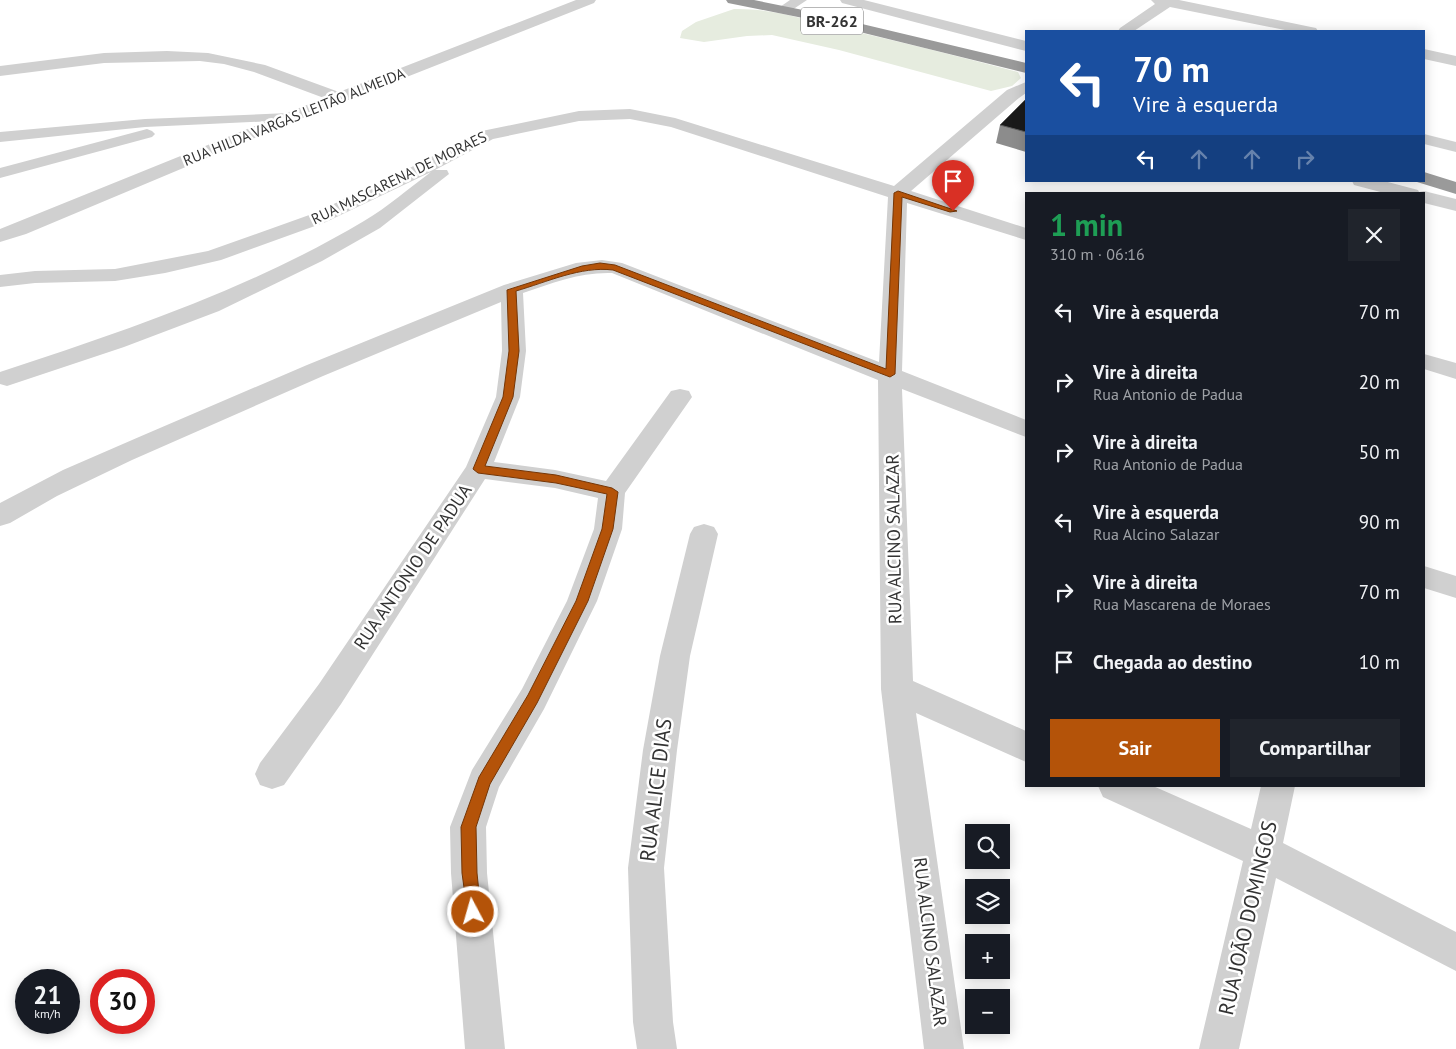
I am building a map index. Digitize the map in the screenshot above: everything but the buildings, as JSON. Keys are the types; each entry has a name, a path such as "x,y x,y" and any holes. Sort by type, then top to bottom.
{"highway":[{"name":"BR-262","path":"734,0 784,9 1025,68"},
{"path":"1425,178 1456,188"}],"street":[{"name":"RUA HILDA VARGAS LEITÃO ALMEIDA","path":"0,236 20,230 289,117 589,0"},
{"path":"784,9 800,0"},
{"path":"847,0 1025,46"},
{"path":"1126,30 1165,1 1306,30"},
{"path":"1425,54 1456,61"},
{"path":"0,71 78,60 130,56 189,56 230,60 272,72 340,98"},
{"path":"898,193 1022,92"},
{"name":"RUA MASCARENA DE MORAES","path":"0,281 35,277 115,275 165,267 214,256 319,218 401,180 488,135 579,116 630,114 675,123 1025,234"},
{"path":"7,378 116,342 211,306 315,257 373,224 439,175 488,135"},
{"path":"1425,139 1456,147"},
{"path":"1365,182 1402,192"},
{"name":"RUA ALCINO SALAZAR","path":"898,193 890,374 897,689 944,1049"},
{"path":"1425,197 1456,205"},
{"path":"0,516 31,498 163,436 402,334 512,290 582,268 600,266 615,268 890,374 1025,429"},
{"name":"RUA ANTONIO DE PADUA","path":"272,774 330,694 478,469 508,397 514,351 512,290"},
{"path":"1425,361 1456,371"},
{"path":"485,1049 469,873 468,827 484,781 533,699 582,601 608,529 612,492 680,397"},
{"path":"478,469 556,479 612,492"},
{"name":"RUA ALICE DIAS","path":"657,1049 653,1022 646,868 660,750 674,656 704,534"},
{"path":"1425,577 1456,587"},
{"path":"897,689 1025,747"},
{"path":"1117,787 1263,852 1456,952"},
{"name":"RUA JOÃO DOMINGOS","path":"1219,1049 1278,787"}],"lane":[{"path":"0,137 145,123 289,117"},
{"path":"0,173 200,121"}],"shaded area":[{"path":"734,9 773,12 927,49 1018,72 1021,78 1012,86 991,91 839,50 772,35 747,36 704,42 680,38 682,31 696,22"}],"route":[{"path":"473,912 469,873 468,827 484,781 533,699 582,601 608,529 612,492 556,479 478,469 508,397 514,351 512,290 582,268 600,266 615,268 890,374 898,193 953,211"}]}
